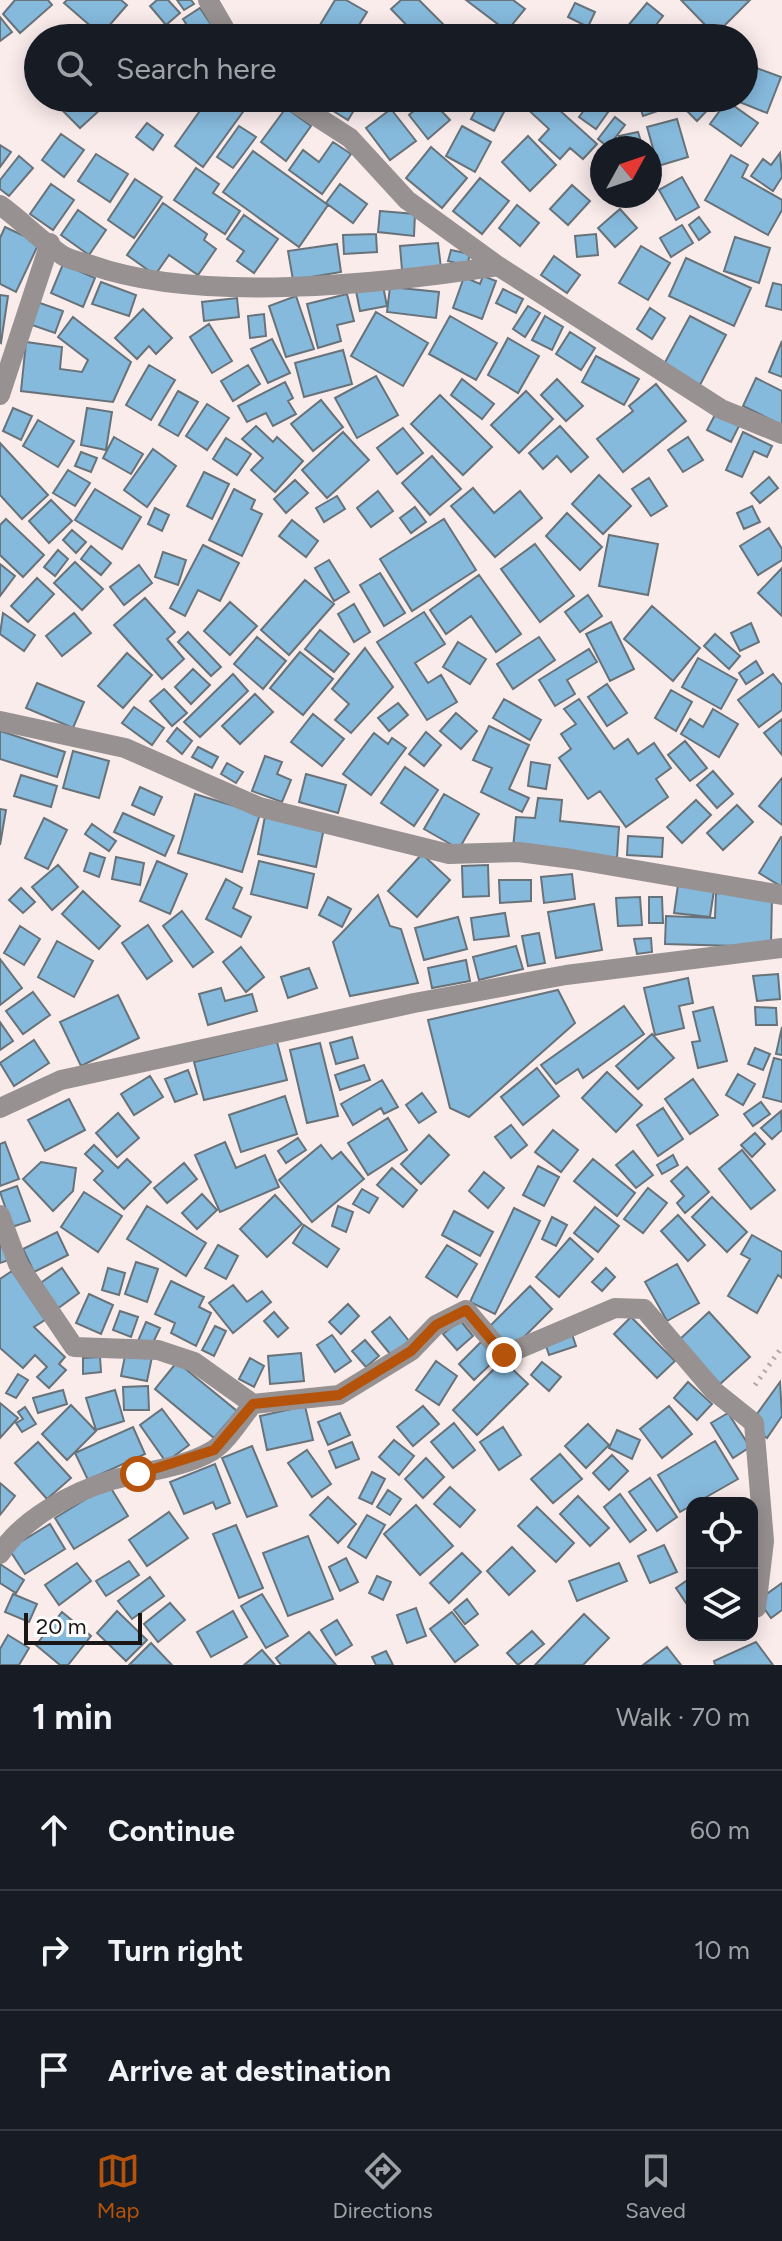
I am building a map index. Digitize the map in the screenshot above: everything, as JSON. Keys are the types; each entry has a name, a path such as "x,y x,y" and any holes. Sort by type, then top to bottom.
{"street":[{"path":"208,0 222,24"},
{"path":"310,112 350,138 407,200 498,266 721,409 782,434"},
{"path":"0,205 62,255 107,271 162,282 217,286 432,276 498,266"},
{"path":"0,395 50,243"},
{"path":"0,721 125,748 259,807 449,854 519,852 782,895"},
{"path":"0,1108 61,1080 414,1003 566,975 782,948"},
{"path":"0,1215 18,1264 74,1347 158,1350 194,1362 253,1404 339,1395 411,1351 436,1325 466,1310 504,1355 615,1308 644,1309 714,1391 754,1423 764,1541 758,1591"},
{"path":"3,1541 63,1500 110,1480 214,1450 253,1404"}],"path":[{"path":"738,1410 782,1347"}],"building":[{"path":"15,0 48,0 52,5 30,24 24,24 20,33 3,14"},
{"path":"67,0 121,0 127,5 111,24 88,24 64,3"},
{"path":"157,0 168,0 180,13 165,24 150,6"},
{"path":"177,0 191,0 194,4 184,10"},
{"path":"335,0 346,0 367,12 360,24 321,24"},
{"path":"401,0 419,0 443,24 405,24 391,9"},
{"path":"466,0 513,0 525,9 513,24 498,24"},
{"path":"681,0 750,0 726,24 704,24"},
{"path":"575,3 595,12 589,24 568,17"},
{"path":"647,3 663,16 657,24 629,24"},
{"path":"200,8 211,24 186,24 183,19"},
{"path":"0,17 12,32 0,41"},
{"path":"758,69 781,77 767,113 758,109"},
{"path":"64,112 98,112 80,128"},
{"path":"199,112 243,112 203,167 175,146"},
{"path":"283,112 292,112 311,126 286,161 261,142"},
{"path":"335,112 353,112 348,120"},
{"path":"387,112 393,112 416,141 390,160 366,128"},
{"path":"413,112 442,112 450,120 428,139 409,115"},
{"path":"475,112 504,112 494,131 471,119"},
{"path":"531,112 562,112 590,138 590,152 583,159 570,148 560,159 539,140 549,129"},
{"path":"583,112 608,112 596,129 579,117"},
{"path":"688,112 706,112 697,121"},
{"path":"719,112 742,112 758,123 741,146 710,124"},
{"path":"615,117 625,125 616,136 600,136"},
{"path":"677,119 688,157 662,165 662,136 650,136 647,127"},
{"path":"147,123 163,135 153,150 136,137"},
{"path":"239,126 256,137 233,168 217,157"},
{"path":"462,126 491,142 475,172 446,156"},
{"path":"638,132 639,136 619,136"},
{"path":"61,134 84,150 64,177 42,160"},
{"path":"528,136 556,165 530,191 502,162"},
{"path":"333,142 351,154 322,194 289,170 303,150 319,162"},
{"path":"0,145 11,152 0,167"},
{"path":"431,147 467,178 442,208 406,178"},
{"path":"253,151 328,205 299,247 223,192"},
{"path":"780,153 782,177 773,191 751,176 763,159 771,165"},
{"path":"96,154 128,174 110,202 78,181"},
{"path":"731,155 748,165 742,177 782,200 782,210 768,235 705,200"},
{"path":"19,156 33,168 9,196 0,189 0,180"},
{"path":"196,168 219,184 213,193 240,211 225,234 174,200"},
{"path":"682,177 699,207 676,220 662,195 662,188"},
{"path":"480,178 509,201 482,234 453,211"},
{"path":"135,179 162,197 134,238 108,220"},
{"path":"51,184 74,200 53,230 30,214"},
{"path":"340,184 367,204 353,223 326,203"},
{"path":"572,185 590,201 568,225 550,209"},
{"path":"163,203 207,234 204,240 216,249 198,275 169,255 155,275 127,255"},
{"path":"517,205 539,223 520,246 499,228"},
{"path":"620,209 637,228 615,247 598,228"},
{"path":"78,210 106,230 89,255 61,235"},
{"path":"380,211 415,214 414,236 378,232"},
{"path":"244,215 278,239 254,273 237,261 244,251 227,239"},
{"path":"699,217 710,232 699,240 689,225"},
{"path":"682,225 693,243 671,257 660,238"},
{"path":"5,227 39,243 16,292 0,284 0,238"},
{"path":"376,234 377,252 344,254 343,235"},
{"path":"596,234 598,255 577,257 575,236"},
{"path":"735,237 770,248 759,283 724,271"},
{"path":"438,243 441,268 402,270 400,246"},
{"path":"337,244 341,272 293,280 288,251"},
{"path":"641,246 670,263 648,300 619,283"},
{"path":"451,250 470,254 467,266 448,261"},
{"path":"554,256 580,275 567,293 541,275"},
{"path":"686,258 751,288 734,326 669,296"},
{"path":"63,264 95,278 83,307 51,293"},
{"path":"483,276 496,281 482,319 453,308 464,277 480,284"},
{"path":"101,282 136,295 129,316 92,304"},
{"path":"773,283 782,285 782,310 766,306"},
{"path":"383,286 387,306 360,311 356,291"},
{"path":"390,287 439,292 436,318 387,312"},
{"path":"503,289 523,299 516,313 496,303"},
{"path":"347,294 354,321 337,325 341,341 318,348 307,304"},
{"path":"0,295 8,296 1,343 0,342"},
{"path":"296,296 314,349 286,357 269,306"},
{"path":"237,298 239,317 204,321 202,302"},
{"path":"37,302 63,311 55,333 29,324"},
{"path":"528,306 540,313 525,337 513,329"},
{"path":"650,308 665,318 652,339 637,329"},
{"path":"143,309 172,338 156,354 149,346 137,359 115,338"},
{"path":"376,312 428,343 403,386 351,356"},
{"path":"264,314 266,336 250,338 248,316"},
{"path":"450,316 497,343 476,380 429,354"},
{"path":"545,316 563,327 552,350 532,340"},
{"path":"690,316 726,335 700,385 663,366"},
{"path":"73,317 131,362 113,402 21,391 26,342 62,347 60,369 82,372 88,360 58,337"},
{"path":"209,324 232,361 212,373 190,337"},
{"path":"570,332 595,348 581,370 556,354"},
{"path":"508,338 539,356 518,393 488,375"},
{"path":"272,339 290,373 268,383 251,349"},
{"path":"782,341 782,377 769,372"},
{"path":"343,350 352,384 304,397 295,363"},
{"path":"596,356 639,379 624,405 582,382"},
{"path":"149,365 175,380 151,420 126,405"},
{"path":"248,365 260,384 233,401 221,381"},
{"path":"376,376 398,415 357,438 335,398"},
{"path":"756,378 782,391 782,425 743,406"},
{"path":"462,379 494,404 482,419 451,395"},
{"path":"557,379 583,406 566,421 541,395"},
{"path":"285,382 293,398 288,401 296,414 273,426 266,413 247,422 238,406"},
{"path":"656,384 686,421 623,472 597,439 633,411 629,406"},
{"path":"178,391 198,402 178,436 159,425"},
{"path":"526,391 553,419 519,453 491,425"},
{"path":"440,395 492,447 463,475 411,424"},
{"path":"321,400 343,427 313,451 291,424"},
{"path":"207,404 229,418 207,450 186,436"},
{"path":"13,408 32,416 21,440 3,431"},
{"path":"87,408 112,412 106,450 81,445"},
{"path":"716,413 739,426 731,442 707,430"},
{"path":"38,420 74,441 58,467 23,446"},
{"path":"256,426 273,442 277,437 303,461 275,492 251,470 263,458 242,439"},
{"path":"560,426 588,457 571,472 557,456 543,469 529,453"},
{"path":"403,428 423,453 397,474 377,448"},
{"path":"343,432 369,460 327,498 302,470"},
{"path":"743,432 772,446 767,457 754,451 742,477 726,470"},
{"path":"114,437 143,454 131,474 103,458"},
{"path":"688,437 703,460 683,472 668,450"},
{"path":"226,438 251,454 237,475 213,459"},
{"path":"0,443 48,495 22,519 0,495"},
{"path":"153,449 176,466 147,507 124,490"},
{"path":"81,452 97,458 91,472 75,466"},
{"path":"432,456 461,489 430,515 402,483"},
{"path":"68,470 90,483 75,506 53,493"},
{"path":"204,472 229,484 212,519 187,506"},
{"path":"599,475 631,506 603,534 572,504"},
{"path":"769,477 778,488 760,503 751,493"},
{"path":"649,478 667,506 651,516 632,489"},
{"path":"295,480 308,493 286,513 274,499"},
{"path":"473,488 494,513 520,491 542,518 495,557 451,506"},
{"path":"95,489 141,517 122,549 75,520"},
{"path":"234,489 255,500 251,509 262,514 242,556 209,540"},
{"path":"378,491 393,511 371,527 357,508"},
{"path":"337,496 345,509 324,522 316,508"},
{"path":"51,500 72,521 49,543 29,521"},
{"path":"752,506 760,522 744,529 737,513"},
{"path":"415,507 426,522 411,533 400,518"},
{"path":"155,508 169,515 162,531 148,524"},
{"path":"567,513 602,547 580,570 546,536"},
{"path":"6,519 44,555 23,577 0,555 0,525"},
{"path":"444,519 476,570 412,611 380,559"},
{"path":"292,520 318,541 306,557 279,536"},
{"path":"769,528 782,549 782,560 758,575 740,546"},
{"path":"72,530 86,542 76,553 63,540"},
{"path":"609,535 658,544 648,595 599,586"},
{"path":"535,544 574,596 540,622 501,569"},
{"path":"203,545 239,563 220,601 198,590 185,616 170,608"},
{"path":"91,546 111,563 101,575 81,559"},
{"path":"58,550 68,559 55,576 44,567"},
{"path":"163,552 186,560 178,585 155,577"},
{"path":"329,560 349,592 334,601 315,568"},
{"path":"75,562 103,589 82,610 54,583"},
{"path":"0,564 15,576 0,596"},
{"path":"139,565 152,583 124,605 110,587"},
{"path":"782,568 782,616 758,593"},
{"path":"380,573 405,613 384,626 360,585"},
{"path":"479,575 521,634 496,652 471,616 446,634 430,610"},
{"path":"37,578 54,594 28,622 11,606"},
{"path":"305,580 334,604 289,655 261,630"},
{"path":"588,595 602,616 580,632 565,612"},
{"path":"145,598 175,632 167,639 184,659 162,679 114,625"},
{"path":"230,602 257,626 230,655 204,631"},
{"path":"354,604 370,632 354,642 338,614"},
{"path":"652,606 700,648 673,681 624,639"},
{"path":"424,612 445,644 415,663 428,683 441,675 457,702 427,720 377,642"},
{"path":"3,613 35,635 24,651 0,634"},
{"path":"74,613 91,633 62,656 46,636"},
{"path":"611,622 634,669 610,681 586,634"},
{"path":"751,623 759,642 740,651 731,633"},
{"path":"320,630 349,654 334,672 305,649"},
{"path":"188,632 221,667 211,676 178,642"},
{"path":"715,634 740,656 729,669 704,646"},
{"path":"257,637 286,661 263,689 234,664"},
{"path":"539,637 555,660 513,689 497,664"},
{"path":"458,642 486,659 470,684 443,667"},
{"path":"365,648 393,687 351,733 335,720 349,704 332,689"},
{"path":"589,649 597,662 567,680 575,694 555,706 539,680"},
{"path":"300,652 333,679 303,715 270,688"},
{"path":"127,653 152,675 123,708 98,686"},
{"path":"698,658 737,680 721,709 682,687"},
{"path":"756,661 763,673 746,684 739,673"},
{"path":"193,669 210,685 191,704 175,687"},
{"path":"233,674 248,691 200,737 184,722"},
{"path":"773,674 782,685 782,710 759,727 738,700"},
{"path":"37,683 84,702 73,728 26,708"},
{"path":"607,684 627,713 607,726 588,697"},
{"path":"164,689 187,713 172,726 150,701"},
{"path":"671,690 692,702 676,731 655,718"},
{"path":"255,694 273,712 240,744 222,726"},
{"path":"504,699 541,720 530,740 493,718"},
{"path":"579,699 614,749 628,739 638,754 654,743 671,768 656,779 668,797 626,827 600,791 588,799 559,758 571,749 561,734 576,724 564,709"},
{"path":"398,703 408,715 389,731 378,718"},
{"path":"134,707 164,728 152,745 122,723"},
{"path":"713,709 738,724 719,757 681,734 690,719 703,727"},
{"path":"456,713 477,731 461,749 440,731"},
{"path":"313,714 344,739 322,766 291,742"},
{"path":"782,719 782,755 764,733"},
{"path":"489,726 529,745 509,789 529,798 522,812 481,792 492,768 473,760"},
{"path":"177,728 192,741 182,754 167,741"},
{"path":"0,731 65,752 57,777 0,759"},
{"path":"426,732 441,745 424,766 409,754"},
{"path":"374,733 388,744 392,738 406,748 371,795 343,774"},
{"path":"685,741 707,768 690,781 668,755"},
{"path":"198,747 218,757 212,768 192,757"},
{"path":"73,751 109,761 99,798 63,788"},
{"path":"265,756 282,762 277,774 291,780 282,802 252,791"},
{"path":"531,762 550,765 546,789 528,786"},
{"path":"227,763 243,772 236,783 221,774"},
{"path":"405,767 438,790 414,826 381,803"},
{"path":"713,771 733,794 717,808 697,785"},
{"path":"306,774 346,785 338,813 299,802"},
{"path":"21,775 57,786 51,807 14,796"},
{"path":"782,778 782,825 759,806"},
{"path":"140,787 162,797 154,815 132,805"},
{"path":"195,794 260,814 242,872 178,853"},
{"path":"444,794 479,814 459,849 424,829"},
{"path":"538,798 562,800 560,821 619,827 617,858 513,848 516,817 535,818"},
{"path":"696,800 711,815 682,843 667,827"},
{"path":"737,805 753,822 723,850 707,833"},
{"path":"0,809 6,810 0,845"},
{"path":"123,813 174,836 165,856 114,832"},
{"path":"265,816 324,828 316,867 258,854"},
{"path":"44,818 67,830 48,869 25,858"},
{"path":"92,824 116,841 109,851 85,834"},
{"path":"628,836 663,838 662,857 627,855"},
{"path":"782,838 782,887 759,873"},
{"path":"90,853 105,858 99,877 84,871"},
{"path":"422,854 450,880 417,917 388,891"},
{"path":"116,857 144,863 140,885 112,879"},
{"path":"157,861 187,874 170,914 140,901"},
{"path":"259,861 314,874 307,908 251,894"},
{"path":"58,865 78,887 52,910 32,887"},
{"path":"488,865 489,896 463,897 462,866"},
{"path":"572,874 575,899 544,903 541,877"},
{"path":"226,879 242,888 233,908 251,917 241,937 206,919"},
{"path":"499,880 531,880 531,901 500,903"},
{"path":"678,885 714,890 710,917 674,913"},
{"path":"21,888 35,902 23,913 9,900"},
{"path":"83,891 120,926 99,949 62,914"},
{"path":"716,893 772,895 771,947 665,944 666,916 715,918"},
{"path":"378,895 390,926 401,929 418,983 350,996 333,942"},
{"path":"328,897 351,909 342,927 319,915"},
{"path":"640,897 642,925 618,926 616,898"},
{"path":"649,897 662,897 663,923 649,923"},
{"path":"594,904 602,950 556,958 548,912"},
{"path":"182,911 213,952 193,967 163,926"},
{"path":"505,913 509,936 474,940 471,918"},
{"path":"458,917 467,949 424,960 415,928"},
{"path":"148,925 172,961 147,979 122,943"},
{"path":"20,926 40,939 24,965 4,953"},
{"path":"539,933 545,963 528,966 522,936"},
{"path":"651,938 652,952 637,954 634,939"},
{"path":"57,941 93,961 74,997 38,977"},
{"path":"516,946 523,969 479,980 473,957"},
{"path":"241,947 264,977 246,992 223,962"},
{"path":"0,959 22,988 0,1005"},
{"path":"466,960 470,981 432,988 428,968"},
{"path":"309,968 317,988 288,998 281,977"},
{"path":"778,974 780,999 757,1001 753,976"},
{"path":"688,978 693,1003 679,1006 684,1028 655,1035 644,988"},
{"path":"221,988 225,1001 252,994 257,1011 208,1025 199,994"},
{"path":"558,990 575,1023 469,1117 450,1108 428,1020"},
{"path":"33,992 50,1015 23,1034 6,1011"},
{"path":"118,995 139,1038 81,1066 60,1022"},
{"path":"624,1006 644,1034 583,1078 578,1069 556,1084 541,1065"},
{"path":"713,1007 727,1061 698,1068 692,1042 700,1041 693,1012"},
{"path":"755,1007 776,1008 777,1025 756,1025"},
{"path":"0,1022 13,1041 0,1050"},
{"path":"782,1027 782,1055 776,1054"},
{"path":"652,1034 674,1058 638,1089 616,1066"},
{"path":"352,1037 358,1058 336,1064 330,1043"},
{"path":"34,1040 49,1063 14,1086 0,1063"},
{"path":"277,1042 287,1080 204,1100 194,1062"},
{"path":"320,1043 338,1116 307,1123 290,1050"},
{"path":"755,1048 770,1054 763,1070 748,1064"},
{"path":"774,1058 782,1060 782,1102 763,1097"},
{"path":"364,1065 370,1080 340,1090 335,1075"},
{"path":"537,1068 559,1096 523,1125 501,1097"},
{"path":"188,1070 197,1094 175,1102 165,1079"},
{"path":"607,1072 642,1105 616,1132 582,1098"},
{"path":"738,1074 755,1084 743,1105 726,1095"},
{"path":"150,1076 163,1097 134,1115 121,1094"},
{"path":"693,1079 718,1115 690,1134 665,1099"},
{"path":"382,1080 398,1107 384,1114 381,1108 353,1125 341,1104"},
{"path":"422,1093 436,1112 419,1123 406,1105"},
{"path":"285,1096 297,1134 241,1152 229,1115"},
{"path":"69,1099 85,1130 45,1151 28,1120"},
{"path":"761,1102 770,1114 753,1126 744,1114"},
{"path":"663,1108 683,1139 658,1156 637,1125"},
{"path":"781,1111 782,1130 772,1139 761,1128"},
{"path":"118,1113 139,1138 117,1157 96,1133"},
{"path":"388,1118 407,1150 368,1175 348,1143"},
{"path":"511,1125 527,1145 511,1158 495,1137"},
{"path":"553,1130 578,1150 561,1172 535,1152"},
{"path":"755,1133 765,1144 752,1157 741,1145"},
{"path":"429,1135 449,1155 421,1184 401,1164"},
{"path":"298,1138 306,1150 286,1163 278,1151"},
{"path":"5,1142 19,1179 0,1186 0,1144"},
{"path":"225,1142 236,1168 265,1155 279,1187 220,1212 195,1155"},
{"path":"94,1145 118,1168 127,1159 151,1182 124,1209 94,1180 103,1171 85,1154"},
{"path":"321,1145 332,1159 341,1152 364,1179 312,1222 279,1180"},
{"path":"742,1150 775,1190 751,1209 719,1169"},
{"path":"633,1151 653,1175 636,1188 616,1165"},
{"path":"673,1155 678,1165 662,1174 657,1165"},
{"path":"593,1159 635,1193 617,1216 574,1181"},
{"path":"41,1162 76,1168 73,1191 53,1211 23,1179"},
{"path":"184,1163 197,1179 167,1203 154,1188"},
{"path":"538,1166 559,1177 544,1206 523,1195"},
{"path":"687,1167 709,1192 685,1213 677,1203 684,1196 671,1181"},
{"path":"392,1168 417,1190 403,1207 377,1185"},
{"path":"484,1172 504,1188 488,1208 469,1191"},
{"path":"17,1186 30,1221 12,1227 0,1192"},
{"path":"648,1188 667,1203 643,1233 624,1219"},
{"path":"362,1189 378,1198 369,1213 353,1204"},
{"path":"84,1192 122,1216 98,1252 61,1227"},
{"path":"202,1194 217,1210 197,1229 182,1213"},
{"path":"275,1195 302,1224 267,1257 240,1229"},
{"path":"712,1197 747,1232 727,1252 692,1217"},
{"path":"147,1206 206,1243 186,1276 127,1239"},
{"path":"338,1206 353,1212 346,1232 332,1226"},
{"path":"595,1207 619,1226 598,1252 574,1233"},
{"path":"514,1208 540,1221 495,1314 470,1302"},
{"path":"454,1211 493,1232 480,1256 442,1235"},
{"path":"678,1215 705,1245 688,1261 661,1231"},
{"path":"552,1217 567,1225 556,1246 542,1239"},
{"path":"304,1225 339,1249 327,1267 293,1243"},
{"path":"57,1232 68,1255 34,1272 23,1249"},
{"path":"0,1235 9,1260 0,1263"},
{"path":"752,1235 782,1252 782,1278 778,1275 757,1313 728,1296 750,1259 741,1254"},
{"path":"570,1238 593,1259 559,1297 536,1277"},
{"path":"218,1245 238,1256 226,1279 205,1268"},
{"path":"447,1245 477,1264 457,1297 426,1277"},
{"path":"136,1262 158,1269 147,1302 125,1294"},
{"path":"677,1264 699,1303 667,1321 645,1282"},
{"path":"62,1268 79,1293 57,1309 39,1284"},
{"path":"108,1268 125,1273 119,1295 102,1290"},
{"path":"606,1268 615,1277 602,1291 592,1282"},
{"path":"12,1271 45,1320 34,1327 65,1357 59,1364 66,1370 49,1388 37,1377 47,1367 35,1355 23,1368 0,1348 0,1279"},
{"path":"171,1281 204,1297 199,1307 211,1313 196,1346 171,1333 175,1323 155,1314"},
{"path":"233,1285 247,1302 262,1291 271,1302 233,1333 209,1303"},
{"path":"530,1286 552,1309 512,1349 489,1327"},
{"path":"89,1294 113,1305 101,1334 76,1323"},
{"path":"348,1304 359,1316 341,1334 329,1322"},
{"path":"120,1311 138,1317 131,1337 113,1330"},
{"path":"274,1312 288,1328 278,1337 264,1321"},
{"path":"709,1312 750,1357 720,1384 679,1340"},
{"path":"390,1317 409,1341 391,1355 372,1332"},
{"path":"631,1317 675,1361 657,1378 614,1334"},
{"path":"460,1320 473,1336 457,1350 443,1334"},
{"path":"146,1322 160,1328 151,1347 138,1341"},
{"path":"215,1326 226,1331 214,1356 202,1350"},
{"path":"571,1331 576,1346 549,1355 544,1340"},
{"path":"332,1335 351,1361 335,1372 317,1345"},
{"path":"365,1340 379,1356 366,1367 352,1351"},
{"path":"481,1342 497,1358 474,1380 459,1364"},
{"path":"126,1351 152,1357 147,1381 121,1376"},
{"path":"301,1353 304,1381 270,1384 268,1356"},
{"path":"100,1357 101,1372 83,1374 83,1358"},
{"path":"250,1358 264,1366 254,1387 239,1379"},
{"path":"503,1360 528,1384 477,1435 453,1410"},
{"path":"436,1361 457,1376 439,1405 416,1390"},
{"path":"177,1362 237,1411 214,1438 155,1389"},
{"path":"542,1362 561,1377 549,1391 531,1375"},
{"path":"18,1374 28,1380 16,1398 6,1393"},
{"path":"688,1382 712,1404 697,1420 674,1398"},
{"path":"780,1382 782,1416 767,1438 749,1425"},
{"path":"148,1386 149,1410 124,1410 123,1387"},
{"path":"63,1390 67,1404 38,1413 33,1398"},
{"path":"115,1390 124,1421 96,1430 86,1398"},
{"path":"0,1403 18,1418 0,1438"},
{"path":"71,1405 96,1431 67,1460 42,1434"},
{"path":"305,1406 313,1440 267,1450 260,1416"},
{"path":"423,1406 439,1424 413,1446 397,1427"},
{"path":"669,1406 692,1434 662,1458 640,1429"},
{"path":"25,1407 36,1424 22,1432 16,1423 23,1419 18,1412"},
{"path":"162,1409 189,1445 166,1462 140,1425"},
{"path":"340,1413 350,1435 328,1445 318,1422"},
{"path":"728,1413 750,1447 733,1458 711,1423"},
{"path":"454,1423 475,1450 453,1468 431,1442"},
{"path":"588,1424 609,1445 586,1468 565,1446"},
{"path":"133,1427 145,1454 88,1480 75,1453"},
{"path":"503,1427 521,1455 499,1470 480,1442"},
{"path":"617,1430 640,1440 632,1459 609,1448"},
{"path":"394,1440 414,1456 399,1475 379,1457"},
{"path":"715,1441 738,1479 706,1497 686,1497 686,1509 680,1512 658,1475"},
{"path":"38,1442 71,1478 47,1499 15,1463"},
{"path":"352,1442 359,1459 336,1468 329,1451"},
{"path":"252,1446 277,1506 247,1517 222,1458"},
{"path":"307,1450 331,1484 312,1497 288,1463"},
{"path":"560,1454 582,1479 553,1503 531,1479"},
{"path":"612,1455 628,1471 609,1490 593,1473"},
{"path":"426,1458 444,1477 423,1498 405,1479"},
{"path":"215,1464 230,1503 216,1509 213,1502 184,1514 170,1482"},
{"path":"372,1472 385,1479 372,1504 359,1498"},
{"path":"650,1478 677,1517 657,1531 629,1492"},
{"path":"0,1483 15,1496 0,1515"},
{"path":"109,1485 128,1516 74,1549 55,1518"},
{"path":"450,1487 475,1510 460,1527 434,1504"},
{"path":"388,1490 401,1499 390,1515 377,1507"},
{"path":"620,1494 646,1530 630,1542 604,1507"},
{"path":"578,1496 609,1528 590,1546 560,1514"},
{"path":"328,1497 356,1524 338,1543 310,1515"},
{"path":"416,1505 453,1546 420,1575 384,1534"},
{"path":"537,1507 574,1543 556,1562 518,1526"},
{"path":"169,1512 188,1538 147,1566 129,1540"},
{"path":"367,1515 385,1525 366,1558 348,1547"},
{"path":"50,1524 65,1549 25,1574 9,1549"},
{"path":"236,1525 263,1588 239,1598 213,1534"},
{"path":"308,1536 333,1599 288,1616 263,1553"},
{"path":"664,1545 677,1572 650,1583 638,1556"},
{"path":"512,1547 535,1571 509,1595 487,1571"},
{"path":"462,1553 481,1572 449,1603 430,1583"},
{"path":"346,1558 358,1582 340,1591 329,1567"},
{"path":"129,1561 139,1575 106,1596 96,1581"},
{"path":"77,1563 91,1581 59,1605 45,1585"},
{"path":"619,1563 627,1581 577,1601 569,1581"},
{"path":"0,1564 24,1580 16,1593 0,1583"},
{"path":"377,1576 391,1582 383,1600 369,1593"},
{"path":"150,1577 164,1596 132,1619 118,1601"},
{"path":"686,1581 686,1603 676,1588"},
{"path":"782,1583 782,1610 771,1618 758,1600"},
{"path":"13,1594 37,1604 29,1622 5,1612"},
{"path":"262,1594 288,1636 266,1648 241,1606"},
{"path":"467,1599 478,1614 465,1624 454,1610"},
{"path":"170,1603 185,1620 158,1642 144,1624"},
{"path":"416,1608 426,1636 407,1643 397,1615"},
{"path":"117,1611 147,1640 126,1661 97,1633"},
{"path":"233,1611 247,1637 211,1657 197,1632"},
{"path":"62,1612 91,1636 68,1665 60,1665 36,1645"},
{"path":"452,1612 478,1645 455,1662 430,1629"},
{"path":"584,1614 609,1638 583,1665 535,1665"},
{"path":"337,1620 352,1645 336,1655 321,1630"},
{"path":"532,1631 544,1644 518,1665 507,1653"},
{"path":"309,1632 336,1665 281,1665 276,1658"},
{"path":"8,1635 29,1648 19,1665 0,1665 0,1649"},
{"path":"756,1642 773,1665 715,1665 714,1661"},
{"path":"151,1643 172,1665 129,1665"},
{"path":"667,1647 681,1665 643,1665"},
{"path":"262,1650 275,1665 244,1665"},
{"path":"386,1651 393,1665 376,1665 372,1657"}],"route":[{"path":"138,1474 214,1450 253,1404 339,1395 411,1351 436,1325 466,1310 504,1355"}]}
